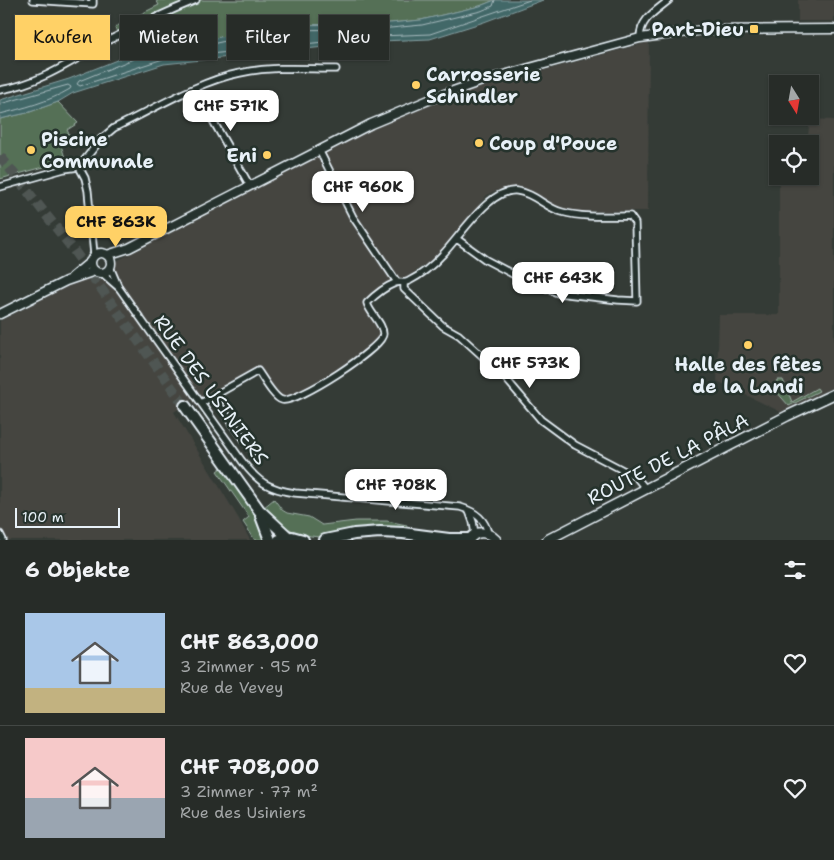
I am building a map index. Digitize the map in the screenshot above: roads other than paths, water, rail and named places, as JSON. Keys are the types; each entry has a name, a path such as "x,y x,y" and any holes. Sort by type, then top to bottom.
{"highway":[{"path":"185,406 259,510 284,538 297,537 303,540"},
{"path":"259,510 270,540"},
{"path":"325,540 354,534 380,532 403,533 449,540 471,538"},
{"path":"361,540 388,538 409,540"}],"main road":[{"path":"66,281 102,253 107,255 129,248 370,124 488,79 640,38 704,30 834,29"},
{"path":"0,314 66,281 98,272 110,265 129,248"},
{"path":"107,255 110,265"},
{"path":"92,259 98,272"},
{"name":"ROUTE DE LA PÂLA","path":"547,540 833,393"},
{"path":"471,538 481,532 488,534 496,540"}],"street":[{"path":"33,0 93,2"},
{"path":"0,90 22,86 51,73 116,37 196,0"},
{"path":"640,38 642,23 669,0"},
{"path":"0,187 64,169 79,167 101,139 114,128 209,81 240,73 277,68 336,69"},
{"path":"195,89 250,186"},
{"path":"319,150 352,217 404,289 443,326 459,334 502,374 541,420 575,445 636,477 645,488"},
{"path":"79,167 85,178 88,191 92,259"},
{"path":"201,403 258,371 280,400 288,401 316,386 367,353 381,341 383,335 382,328 368,309 367,303 425,270 440,257 488,201 497,194 508,191 528,194 550,208 561,212 578,215 630,216 635,223 637,301 558,293 524,280 486,260 457,238"},
{"name":"RUE DES USINIERS","path":"110,265 119,288 250,471 262,483 272,488 295,493 446,504 460,507 480,516 488,534"},
{"name":"RUE DES USINIERS","path":"98,272 119,288"},
{"path":"213,396 253,451"},
{"path":"469,511 473,522 471,538"},
{"path":"0,534 3,540"}],"water":[{"path":"495,0 543,0 484,22 430,39 389,41 389,23 421,20 480,6"},
{"path":"309,25 319,25 319,48 309,49"},
{"path":"227,36 227,57 217,58 217,38"},
{"path":"120,59 202,60 164,64 73,93 58,102 27,113 0,119 0,100 69,79"}],"tunnel":[{"path":"0,156 72,248 185,406"}],"place":[{"name":"Part-Dieu","path":"754,29"},
{"name":"Carrosserie Schindler","path":"416,85"},
{"name":"Coup d'Pouce","path":"479,143"},
{"name":"Piscine Communale","path":"31,150"},
{"name":"Eni","path":"267,155"},
{"name":"Halle des fêtes de la Landi","path":"748,345"}]}
